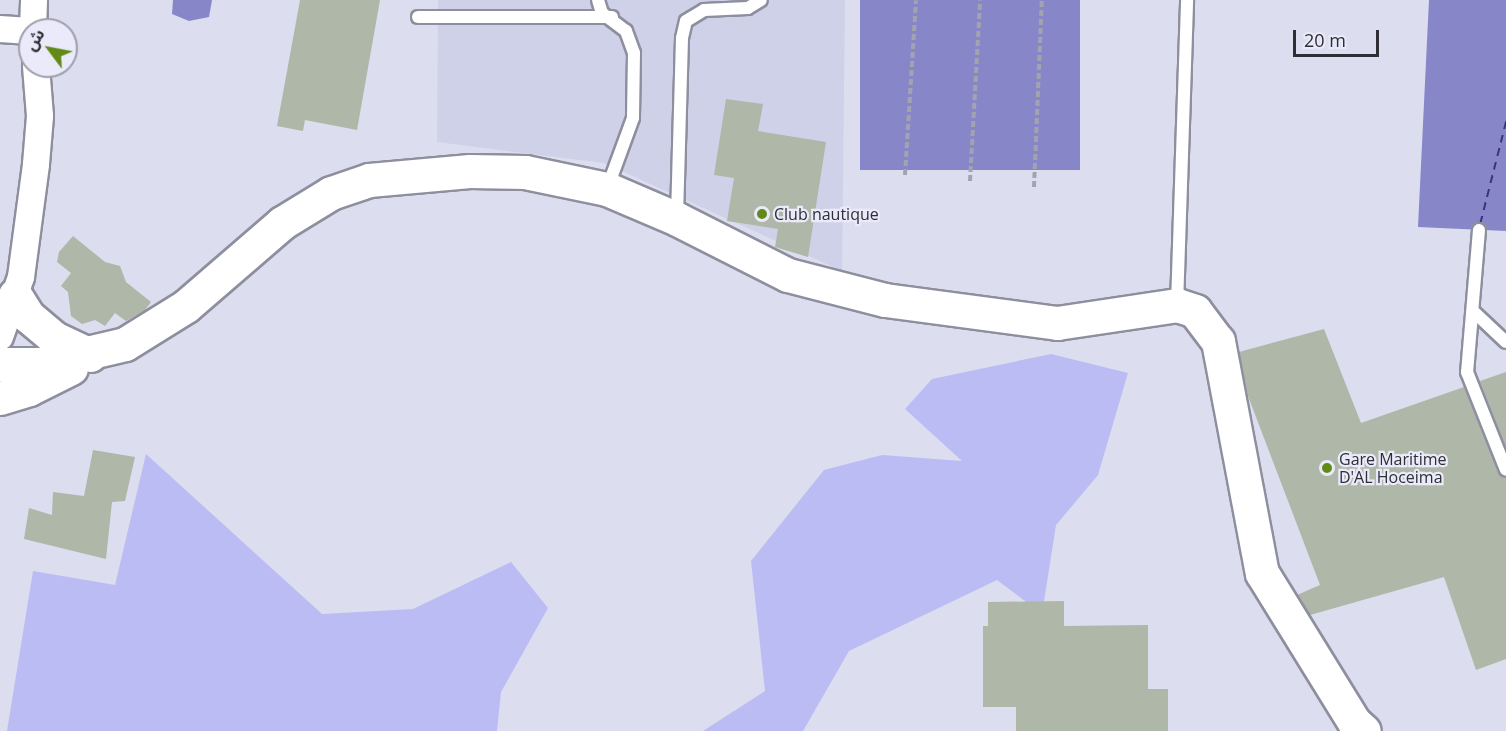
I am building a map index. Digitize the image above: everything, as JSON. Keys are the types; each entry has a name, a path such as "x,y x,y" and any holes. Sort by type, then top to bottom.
{"street":[{"path":"33,18 34,0"},
{"path":"0,29 18,30"},
{"path":"0,337 15,295 36,164 40,116 37,78"},
{"path":"0,364 40,364 90,355 125,344 186,306 282,223 331,193 369,180 470,171 525,172 607,189 677,219 788,275 885,300 1057,323 1177,305 1195,311 1218,341 1262,573 1354,722 1364,731"},
{"path":"15,295 28,316 54,338 90,355"},
{"path":"0,398 58,376 90,355"}],"lane":[{"path":"598,0 603,13 613,17 626,31 634,53 633,118 607,189"},
{"path":"677,219 682,38 686,21 704,10 748,8 761,0"},
{"path":"1177,305 1187,0"},
{"path":"418,17 613,17"},
{"path":"1479,230 1467,372 1506,470"},
{"path":"1473,311 1506,342"}],"path":[{"path":"905,174 916,0"},
{"path":"970,181 980,0"},
{"path":"1034,187 1042,0"}],"shaded area":[{"path":"173,0 212,0 209,17 189,21 172,14"},
{"path":"438,0 845,0 842,271 604,163 437,142"},
{"path":"860,0 1080,0 1080,170 860,170"},
{"path":"1429,0 1506,0 1506,231 1418,227"},
{"path":"1051,354 1128,373 1098,475 1056,525 1042,614 997,580 849,651 803,731 703,731 765,691 751,561 824,470 882,455 962,461 905,409 932,379"},
{"path":"146,454 322,614 413,609 511,562 548,608 501,692 497,731 7,731 33,571 115,585"}],"building":[{"path":"300,0 380,0 357,130 305,120 303,131 277,126"},
{"path":"726,99 763,104 758,131 826,142 808,257 775,247 778,229 727,221 734,178 714,175"},
{"path":"73,236 105,262 120,266 126,282 151,302 145,310 126,321 115,313 105,326 95,320 82,324 71,316 68,292 61,286 71,273 57,262 59,252"},
{"path":"1324,329 1361,423 1464,387 1498,473 1506,478 1506,659 1476,670 1444,577 1310,615 1297,595 1320,585 1248,396 1239,352"},
{"path":"1506,372 1506,448 1480,381"},
{"path":"93,450 135,457 125,501 112,502 106,559 24,539 29,508 52,515 53,492 84,496"},
{"path":"1064,601 1064,626 1148,625 1148,689 1168,689 1168,731 1016,731 1016,707 983,707 983,626 988,626 988,602"}],"ferry route":[{"path":"1480,224 1506,121"}],"place":[{"name":"Club nautique","path":"762,214"},
{"name":"Gare Maritime D'AL Hoceima","path":"1327,468"}]}
